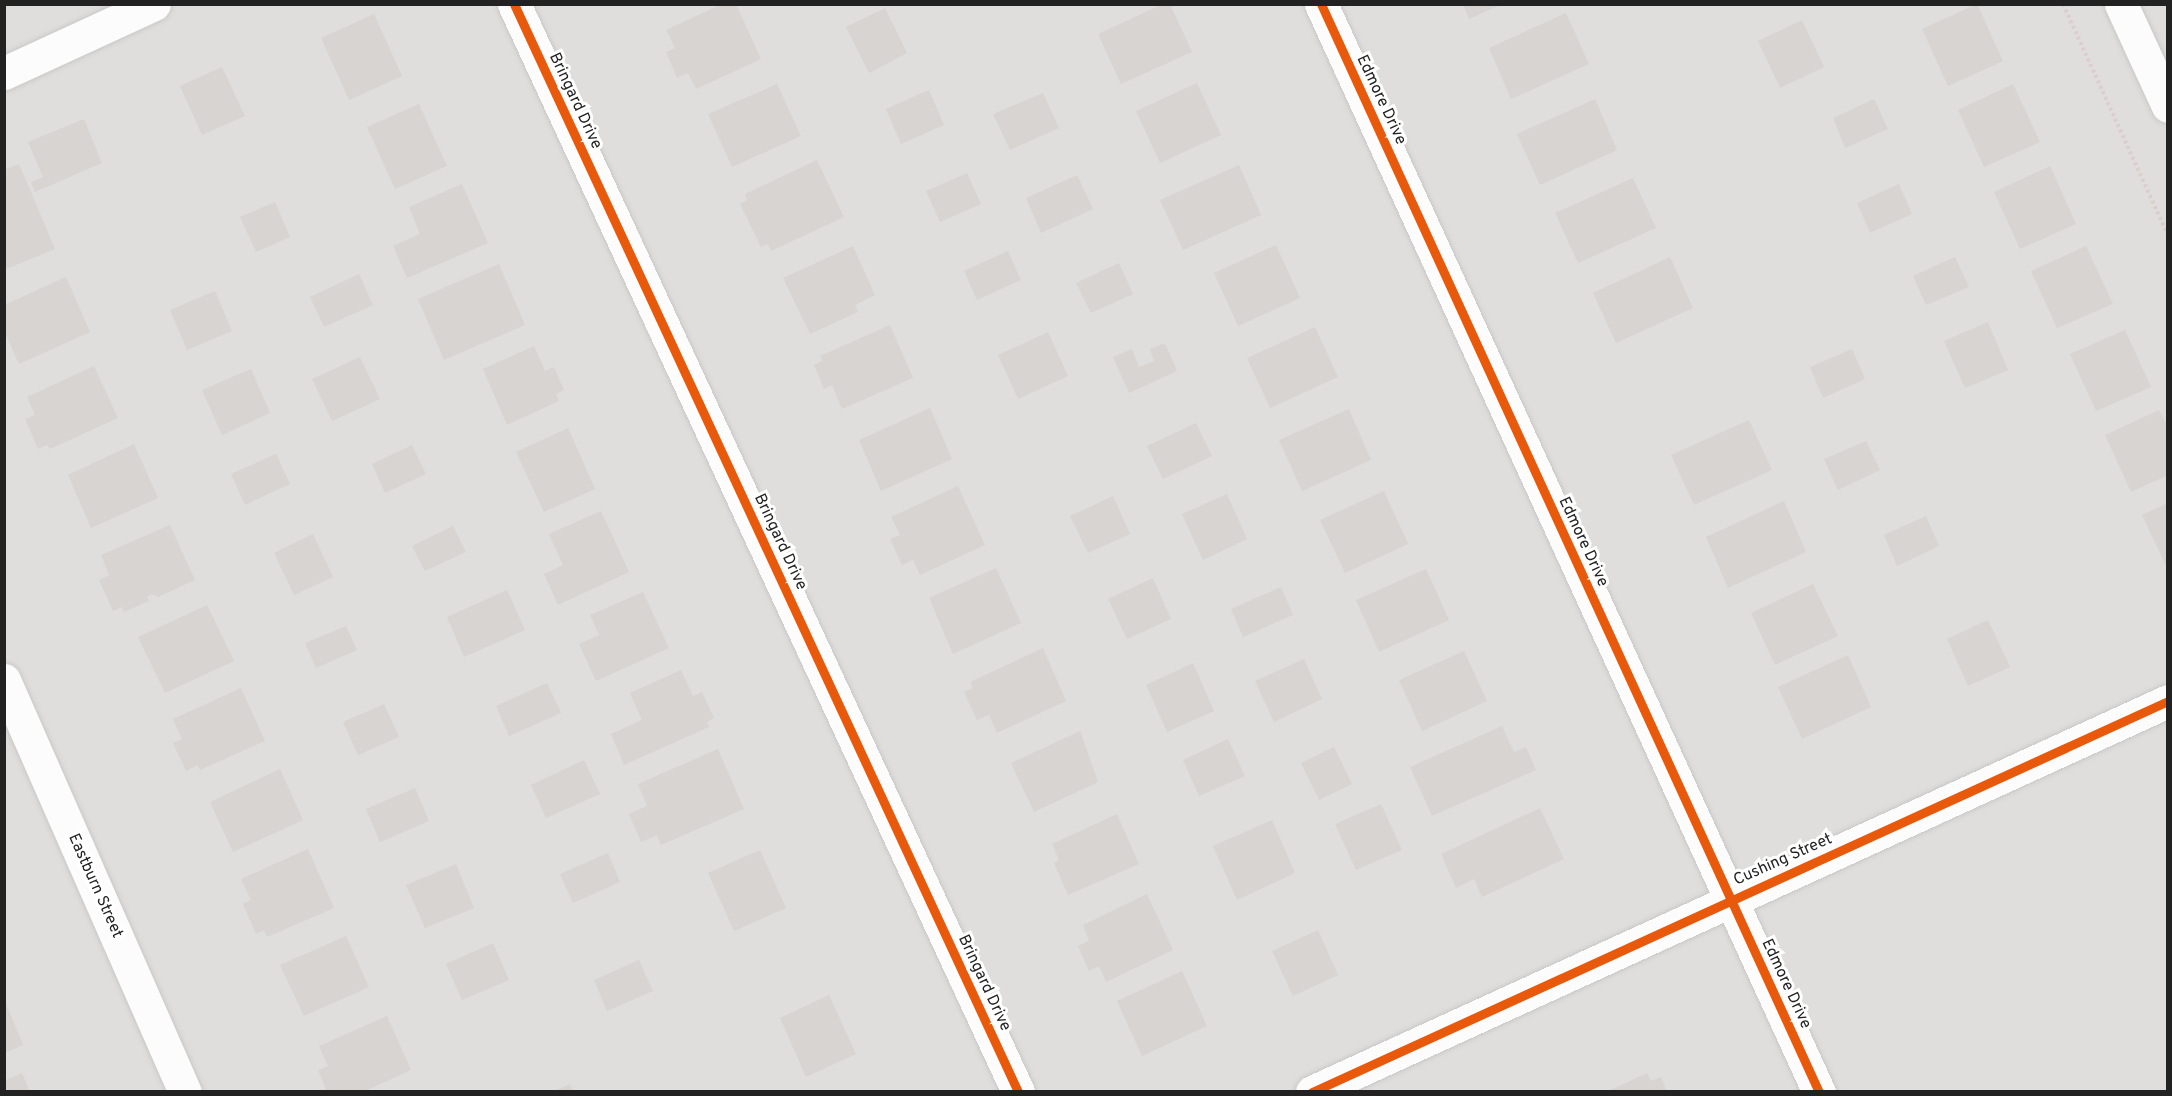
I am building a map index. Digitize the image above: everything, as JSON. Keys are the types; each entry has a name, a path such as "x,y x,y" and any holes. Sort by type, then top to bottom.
{"street":[{"path":"4,73 154,4"},
{"name":"Bringard Drive","path":"514,4 1018,1092"},
{"name":"Edmore Drive","path":"1321,4 1819,1092"},
{"path":"2121,4 2168,106"},
{"name":"Eastburn Street","path":"4,680 185,1092"},
{"name":"Cushing Street","path":"1312,1092 2168,701"}],"path":[{"path":"2063,4 2168,235"}],"shaded area":[{"path":"5,5 2167,5 2167,1091 5,1091"}],"building":[{"path":"722,4 736,4 761,59 696,89 688,73 677,78 666,52 675,48 666,30"},
{"path":"1163,4 1170,4 1192,52 1121,84 1098,34"},
{"path":"1463,4 1502,4 1469,19"},
{"path":"1977,4 2003,61 1948,86 1922,29"},
{"path":"885,8 907,53 869,73 846,27"},
{"path":"1566,13 1589,64 1511,99 1489,48"},
{"path":"374,14 402,76 349,100 321,38"},
{"path":"1802,20 1824,67 1780,88 1758,41"},
{"path":"222,67 245,116 202,135 180,86"},
{"path":"1197,83 1221,135 1160,163 1136,111"},
{"path":"777,84 801,136 732,167 708,114"},
{"path":"2013,84 2040,142 1984,167 1958,110"},
{"path":"929,90 944,125 901,144 886,109"},
{"path":"1043,93 1059,128 1010,150 993,114"},
{"path":"1595,99 1617,150 1540,185 1517,134"},
{"path":"1874,99 1888,129 1845,148 1833,118"},
{"path":"419,104 447,166 395,189 367,127"},
{"path":"84,119 102,163 35,192 31,182 43,177 28,142"},
{"path":"817,160 844,217 771,251 768,244 761,247 740,204 747,200 745,194"},
{"path":"19,164 55,249 4,270 4,170"},
{"path":"1239,165 1261,215 1183,250 1160,200"},
{"path":"2050,166 2076,224 2020,249 1994,192"},
{"path":"967,173 981,204 940,222 926,191"},
{"path":"1077,175 1093,209 1041,233 1026,198"},
{"path":"1633,178 1656,228 1578,263 1555,213"},
{"path":"462,184 488,243 407,278 393,246 420,234 409,207"},
{"path":"1899,184 1912,214 1870,233 1857,203"},
{"path":"275,202 290,237 256,252 240,217"},
{"path":"1276,245 1300,298 1238,326 1214,273"},
{"path":"853,246 875,295 855,305 858,312 810,334 783,278"},
{"path":"2086,246 2113,304 2057,328 2031,271"},
{"path":"1008,251 1021,280 977,300 964,271"},
{"path":"1670,257 1693,308 1616,343 1593,293"},
{"path":"1955,257 1969,287 1926,305 1913,276"},
{"path":"1119,263 1133,294 1091,313 1076,283"},
{"path":"499,264 525,325 444,360 418,299"},
{"path":"359,274 373,305 324,327 310,297"},
{"path":"66,277 90,332 19,364 4,331 4,305"},
{"path":"215,291 232,331 187,350 170,310"},
{"path":"1988,322 2008,370 1965,388 1944,341"},
{"path":"890,325 913,378 842,409 832,385 824,389 814,365 822,361 820,356"},
{"path":"1315,327 1338,377 1270,408 1247,358"},
{"path":"2125,330 2151,387 2096,411 2070,354"},
{"path":"1048,332 1068,376 1018,399 998,355"},
{"path":"1165,343 1177,371 1129,393 1113,357 1132,349 1139,367 1154,361 1150,349"},
{"path":"534,346 545,371 554,367 564,390 556,394 559,401 507,425 483,369"},
{"path":"1852,349 1865,379 1823,398 1810,367"},
{"path":"360,357 380,399 332,421 312,379"},
{"path":"94,366 118,418 50,449 47,445 38,449 25,419 35,415 27,397"},
{"path":"251,369 270,413 222,435 202,390"},
{"path":"930,408 952,459 881,491 859,440"},
{"path":"1349,409 1371,460 1302,491 1279,440"},
{"path":"2159,410 2168,427 2168,475 2131,492 2105,435"},
{"path":"1749,420 1772,470 1694,505 1671,455"},
{"path":"1196,423 1212,456 1163,479 1147,446"},
{"path":"568,428 595,489 544,512 516,452"},
{"path":"1866,441 1880,470 1838,490 1824,459"},
{"path":"134,444 158,498 91,528 68,475"},
{"path":"412,445 426,474 385,493 372,464"},
{"path":"276,454 290,484 245,505 231,474"},
{"path":"958,486 985,545 920,575 913,560 902,565 890,539 900,535 891,517"},
{"path":"1384,491 1408,544 1345,573 1320,520"},
{"path":"1227,494 1247,539 1203,560 1182,514"},
{"path":"1113,496 1130,534 1088,553 1070,516"},
{"path":"1784,501 1806,552 1728,588 1706,537"},
{"path":"2168,503 2168,570 2142,515"},
{"path":"601,511 629,572 558,605 544,574 563,565 549,534"},
{"path":"1926,516 1939,546 1897,566 1884,535"},
{"path":"170,525 195,580 158,597 152,594 147,597 149,601 124,612 122,607 113,611 99,580 109,575 101,555"},
{"path":"453,526 466,552 425,571 412,546"},
{"path":"313,534 333,577 294,595 274,553"},
{"path":"996,568 1021,623 953,654 929,598"},
{"path":"1426,569 1449,620 1379,652 1356,600"},
{"path":"1153,578 1171,619 1127,639 1108,599"},
{"path":"1813,584 1838,636 1775,665 1751,613"},
{"path":"1281,587 1293,615 1243,637 1231,609"},
{"path":"507,590 525,630 464,657 447,617"},
{"path":"643,592 669,648 596,681 579,644 599,635 590,615"},
{"path":"207,605 234,661 165,693 138,637"},
{"path":"1988,620 2010,667 1968,686 1947,639"},
{"path":"346,626 357,650 316,668 305,643"},
{"path":"1043,648 1066,701 997,733 989,715 977,720 964,692 973,688 970,682"},
{"path":"1464,651 1487,701 1422,731 1399,680"},
{"path":"1848,655 1871,707 1802,739 1778,687"},
{"path":"1304,659 1322,699 1274,722 1255,681"},
{"path":"1193,663 1214,711 1167,732 1146,685"},
{"path":"681,670 693,696 702,692 714,718 707,722 709,727 624,765 611,734 642,720 630,693"},
{"path":"547,683 561,713 509,736 496,706"},
{"path":"241,688 265,741 200,770 198,765 186,771 173,743 182,739 173,719"},
{"path":"384,704 399,737 358,755 343,722"},
{"path":"1502,726 1514,752 1526,747 1536,770 1432,816 1410,767"},
{"path":"1080,731 1098,782 1034,812 1011,763"},
{"path":"1228,739 1245,776 1199,796 1183,760"},
{"path":"1334,747 1352,784 1319,800 1301,763"},
{"path":"718,749 744,809 661,845 657,835 641,842 629,814 647,806 638,784"},
{"path":"584,760 600,794 546,818 531,785"},
{"path":"280,769 303,820 233,852 210,802"},
{"path":"415,788 429,821 380,842 366,809"},
{"path":"1381,804 1402,850 1356,870 1335,824"},
{"path":"1540,808 1564,859 1482,897 1474,879 1456,888 1441,854"},
{"path":"1117,814 1139,864 1068,895 1054,863 1059,860 1052,844"},
{"path":"1272,820 1295,873 1237,900 1213,846"},
{"path":"308,849 334,908 267,937 264,930 256,934 243,904 251,900 241,879"},
{"path":"760,850 786,908 734,931 708,873"},
{"path":"608,853 620,882 573,903 560,874"},
{"path":"456,864 474,908 425,928 406,885"},
{"path":"1147,894 1173,950 1106,982 1099,966 1089,971 1078,946 1089,941 1083,925"},
{"path":"1318,930 1338,975 1293,996 1272,951"},
{"path":"346,936 369,987 304,1016 280,965"},
{"path":"493,943 509,980 462,1000 446,964"},
{"path":"639,960 653,991 607,1011 594,980"},
{"path":"1182,971 1207,1026 1142,1056 1117,1001"},
{"path":"829,995 856,1054 806,1077 780,1018"},
{"path":"5,1001 23,1045 5,1053"},
{"path":"387,1016 411,1070 363,1092 327,1092 318,1070 328,1066 319,1046"},
{"path":"22,1073 30,1092 4,1092 4,1081"},
{"path":"1647,1073 1651,1081 1661,1077 1667,1092 1606,1092"},
{"path":"570,1084 573,1092 553,1092"}],"cycle path":[{"path":"514,4 1018,1092"},
{"path":"1321,4 1819,1092"},
{"path":"1312,1092 2168,701"}]}
